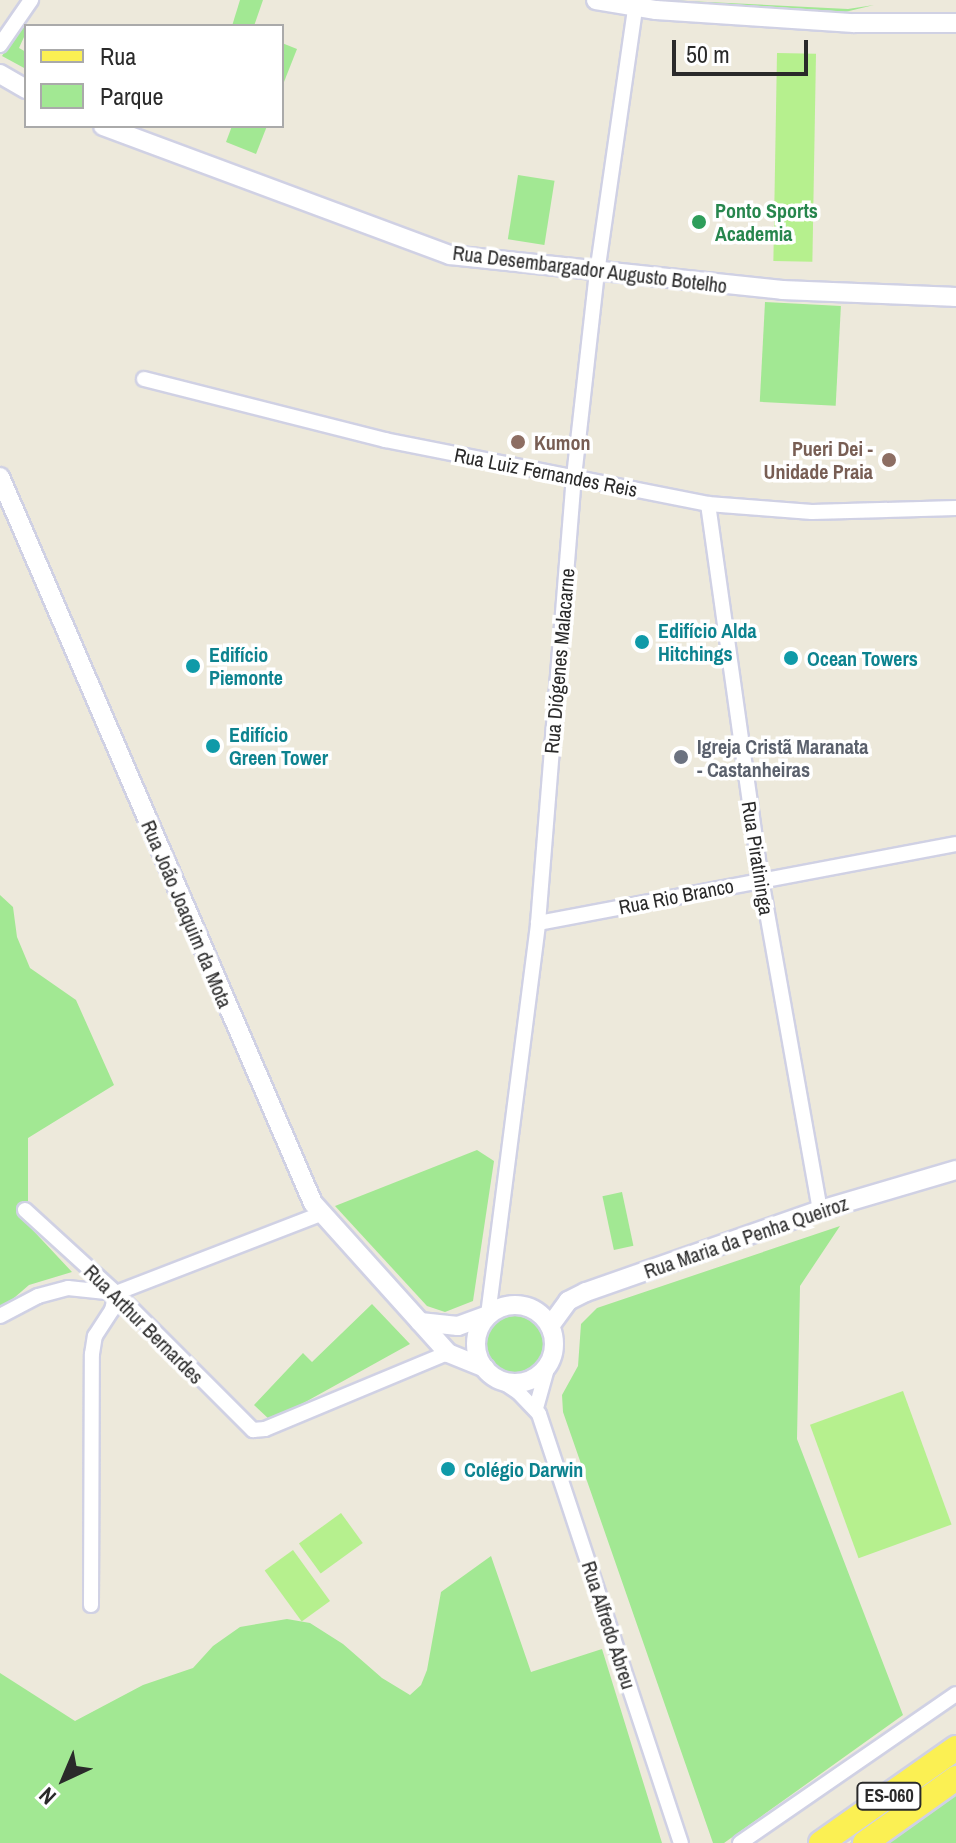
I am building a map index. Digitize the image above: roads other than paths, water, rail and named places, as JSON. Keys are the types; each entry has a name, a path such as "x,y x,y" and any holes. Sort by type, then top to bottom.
{"main road":[{"name":"ES-060","path":"821,1843 956,1748"},
{"name":"ES-060","path":"865,1843 956,1778"}],"street":[{"path":"0,45 31,0"},
{"path":"596,0 635,8 854,23 956,23"},
{"name":"Rua Diógenes Malacarne","path":"488,1315 538,923 574,477 597,273 635,8"},
{"path":"0,74 24,88"},
{"name":"Rua Desembargador Augusto Botelho","path":"108,128 450,255 597,273 796,291 956,297"},
{"name":"Rua Luiz Fernandes Reis","path":"144,379 385,440 708,504 812,512 956,510"},
{"name":"Rua João Joaquim da Mota","path":"0,477 217,985 321,1214 420,1322"},
{"name":"Rua Piratininga","path":"708,504 761,879 820,1210"},
{"name":"Rua Rio Branco","path":"538,923 956,844"},
{"name":"Rua Maria da Penha Queiroz","path":"550,1326 568,1301 586,1292 820,1210 956,1170"},
{"name":"Rua Arthur Bernardes","path":"25,1210 116,1293 253,1430 265,1429 448,1353"},
{"path":"0,1316 38,1296 68,1288 116,1293 321,1214"},
{"path":"91,1605 92,1354 95,1336 112,1310 116,1293"},
{"path":"517,1305 542,1315 554,1339 536,1408 485,1368 448,1353 420,1322 458,1326 505,1306 517,1305"},
{"path":"485,1368 476,1345 488,1315"},
{"path":"500,1380 527,1381 548,1365"},
{"name":"Rua Alfredo Abreu","path":"536,1408 681,1843"},
{"path":"740,1843 956,1694"}],"place":[{"name":"Ponto Sports Academia","path":"699,222"},
{"name":"Kumon","path":"518,442"},
{"name":"Pueri Dei - Unidade Praia","path":"889,460"},
{"name":"Edifício Alda Hitchings","path":"642,642"},
{"name":"Ocean Towers","path":"791,658"},
{"name":"Edifício Piemonte","path":"193,666"},
{"name":"Edifício Green Tower","path":"213,746"},
{"name":"Igreja Cristã Maranata - Castanheiras","path":"681,757"},
{"name":"Colégio Darwin","path":"448,1469"}]}
